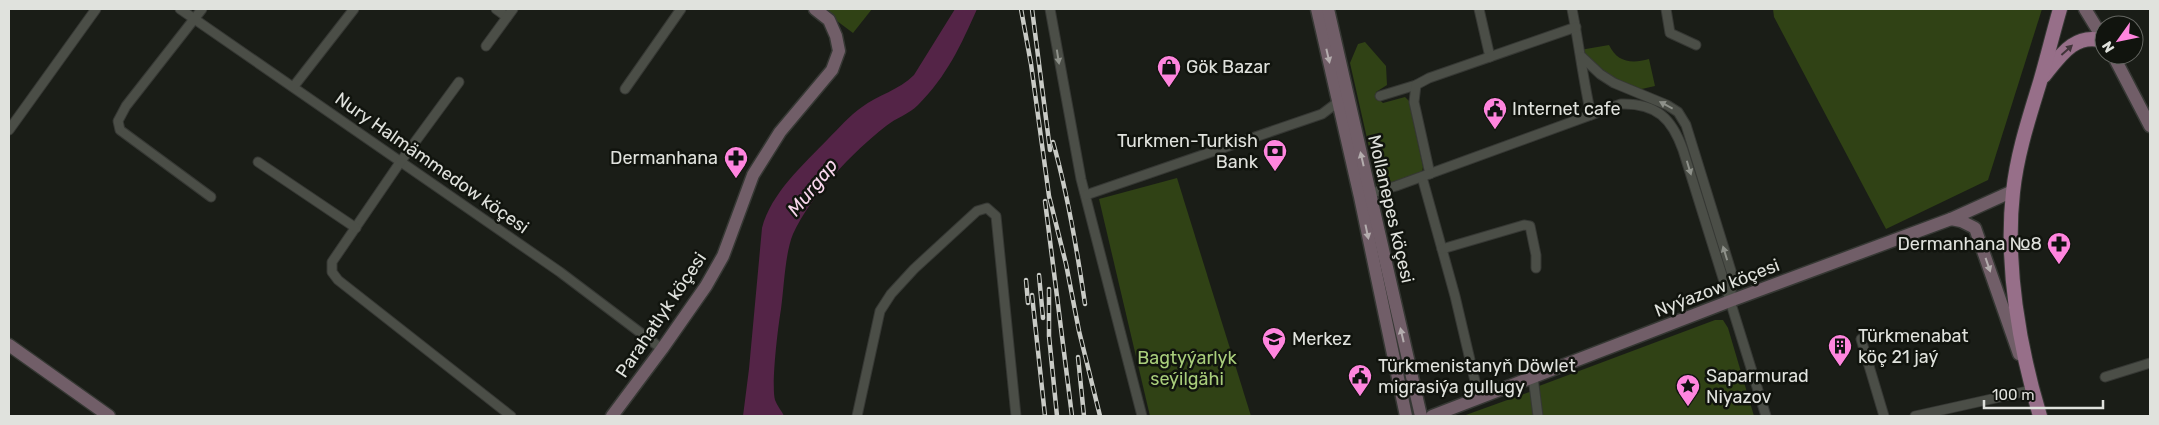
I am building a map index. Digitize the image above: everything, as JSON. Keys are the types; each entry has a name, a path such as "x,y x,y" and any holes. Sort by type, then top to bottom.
{"main road":[{"path":"2040,416 2032,390 2012,275 2010,245 2013,191 2028,119 2041,80 2060,9"},
{"path":"2050,45 2068,9"},
{"path":"2041,80 2066,48 2074,43 2094,40"}],"street":[{"path":"10,125 96,9"},
{"name":"Nury Halmämmedow köçesi","path":"180,9 294,86 560,272 662,349"},
{"path":"202,9 126,106 118,121 120,130 211,197"},
{"path":"294,86 354,9"},
{"path":"496,9 507,17"},
{"path":"486,46 513,9"},
{"path":"625,89 681,9"},
{"name":"Parahatlyk köçesi","path":"612,416 706,286 723,256 753,175 780,132 832,70 839,51 836,36 829,20 815,9"},
{"path":"1050,9 1072,133 1098,250 1142,416"},
{"name":"Mollanepes köçesi","path":"1316,9 1338,102 1365,195 1421,416"},
{"name":"Mollanepes köçesi","path":"1328,9 1406,416"},
{"path":"1479,9 1490,57"},
{"path":"1572,9 1582,57 1581,68 1591,115"},
{"path":"1666,9 1670,33 1696,45"},
{"path":"2085,9 2094,24"},
{"path":"1380,96 1416,85 1430,78 1576,26"},
{"path":"1582,57 1600,74 1614,83 1667,105 1678,112 1686,125 1732,274 1730,301"},
{"path":"2118,65 2150,126"},
{"path":"459,82 401,161 332,262 332,272 338,280 511,416"},
{"path":"1416,85 1414,102 1426,175 1442,250 1479,398"},
{"path":"1086,194 1322,114 1338,102"},
{"path":"1365,195 1426,175 1621,104 1633,104 1666,118 1676,130 1766,416"},
{"path":"258,162 356,228"},
{"name":"Nyýazow köçesi","path":"1432,416 1730,301 1951,219 2013,191"},
{"path":"857,416 880,311 891,294 914,269 976,211 986,208 996,216 1016,416"},
{"path":"1914,416 2032,390 1975,228 1961,221 1951,219"},
{"path":"1442,250 1524,225 1530,226 1536,255 1536,268"},
{"path":"1860,339 1884,416"},
{"path":"9,345 109,416"},
{"path":"2105,377 2150,363"},
{"path":"1534,377 1538,416"}],"green space":[{"path":"821,9 872,9 853,33"},
{"path":"1773,9 2042,9 1988,180 1886,229 1774,17"},
{"path":"1365,42 1386,66 1387,85 1376,92 1377,98 1383,103 1405,97 1409,101 1423,167 1422,172 1378,187 1350,63 1358,44"},
{"path":"1609,45 1616,55 1625,60 1649,59 1655,86 1633,91 1600,74 1580,50"},
{"name":"Bagtyýarlyk seýilgähi","path":"1177,178 1251,416 1150,416 1099,199"},
{"path":"1715,320 1723,320 1728,328 1754,416 1542,416 1539,386"},
{"path":"1532,391 1534,416 1463,416"}],"water":[{"name":"Murgap","path":"955,9 977,9 959,48 937,83 914,108 886,126 847,161 810,204 793,234 786,261 774,369 775,400 784,416 743,416 762,228 766,215 789,180 844,122 868,103 902,85 914,75"}],"railway":[{"path":"1021,9 1031,64 1049,196 1100,416"},
{"path":"1032,9 1050,150"},
{"path":"1053,142 1072,222 1085,304"},
{"path":"1045,201 1072,416"},
{"path":"1039,275 1043,318"},
{"path":"1026,280 1028,303"},
{"path":"1049,289 1049,336 1057,416"},
{"path":"1032,295 1045,416"},
{"path":"1078,357 1084,416"}],"place":[{"name":"Gök Bazar","path":"1169,88"},
{"name":"Internet cafe","path":"1495,130"},
{"name":"Turkmen-Turkish Bank","path":"1275,172"},
{"name":"Dermanhana","path":"736,179"},
{"name":"Dermanhana №8","path":"2059,265"},
{"name":"Merkez","path":"1274,360"},
{"name":"Türkmenabat köç 21 jaý","path":"1840,367"},
{"name":"Türkmenistanyň Döwlet migrasiýa gullugy","path":"1360,397"},
{"name":"Saparmurad Niyazov","path":"1688,407"}]}
